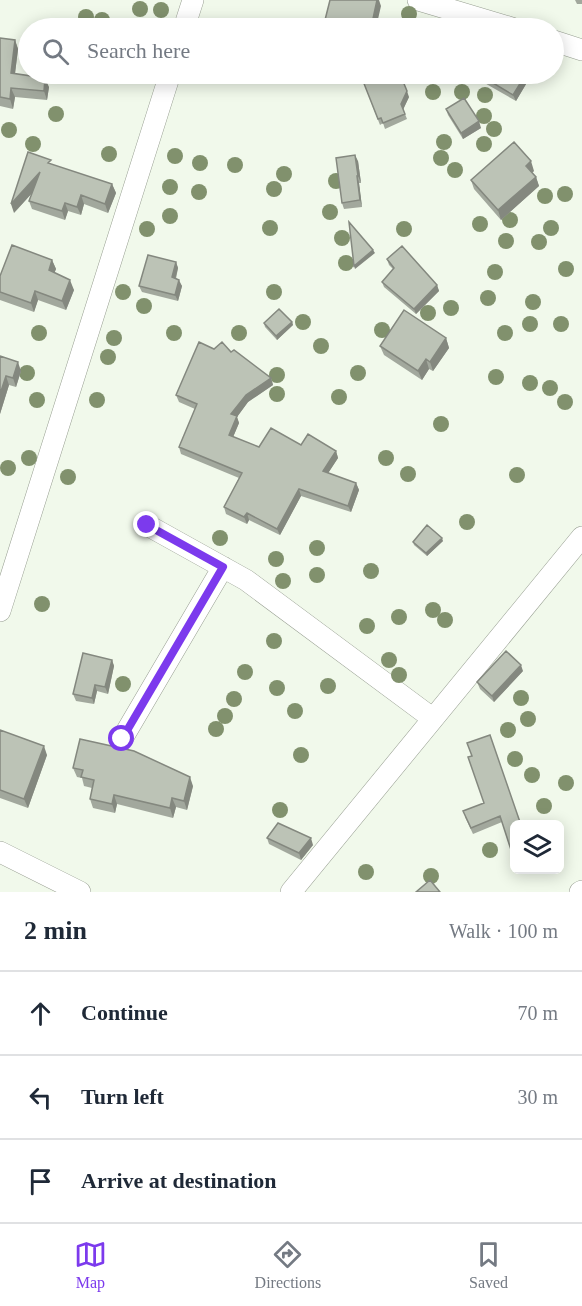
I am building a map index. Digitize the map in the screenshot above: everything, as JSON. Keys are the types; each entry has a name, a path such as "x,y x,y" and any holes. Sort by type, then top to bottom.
{"street":[{"path":"187,18 193,0"},
{"path":"418,0 478,18"},
{"path":"564,44 582,50"},
{"path":"0,611 167,84"},
{"path":"147,525 246,580 432,718"},
{"path":"291,892 582,537"},
{"path":"122,739 223,567"},
{"path":"0,852 80,892"}],"building":[{"path":"330,0 377,0 373,18 326,18"},
{"path":"0,38 15,40 11,73 18,74 18,84 45,84 44,91 11,88 10,99 0,97"},
{"path":"364,84 404,84 407,91 401,104 405,114 383,123 381,118 378,119"},
{"path":"495,84 520,84 513,95"},
{"path":"464,98 479,121 461,133 446,109"},
{"path":"514,142 531,161 526,166 536,177 498,210 471,180"},
{"path":"28,152 51,160 48,163 112,184 105,204 81,195 77,207 65,203 62,211 29,201 40,172 11,204"},
{"path":"355,155 360,200 342,203 336,158"},
{"path":"349,222 373,250 354,266"},
{"path":"12,245 52,260 49,270 70,280 62,301 35,291 31,303 0,292 0,276"},
{"path":"402,246 437,285 414,309 382,282 394,268 387,259"},
{"path":"148,255 176,262 172,277 179,280 175,295 139,286"},
{"path":"279,309 292,322 276,336 264,323"},
{"path":"404,310 446,338 430,362 426,359 418,371 380,346"},
{"path":"199,342 214,349 222,342 231,352 234,350 271,378 246,395 231,414 237,416 229,435 259,447 271,428 301,445 308,434 336,451 323,471 356,483 348,506 299,489 277,529 247,513 244,517 224,507 242,473 179,447 197,404 176,395"},
{"path":"0,356 18,362 13,378 6,376 0,394"},
{"path":"427,525 442,538 426,553 413,542"},
{"path":"506,651 521,665 492,696 477,682"},
{"path":"83,653 112,660 105,687 95,685 92,698 73,694"},
{"path":"0,730 44,746 24,799 0,790"},
{"path":"490,735 519,820 510,820 510,847 500,816 471,828 463,811 484,803 468,757 472,756 467,743"},
{"path":"80,739 134,751 190,777 184,801 172,798 170,808 114,795 112,804 90,799 94,780 81,777 83,770 73,768"},
{"path":"278,823 311,838 299,853 267,838"},
{"path":"430,880 440,892 416,892"}],"route":[{"path":"122,739 223,567 147,525"}]}
